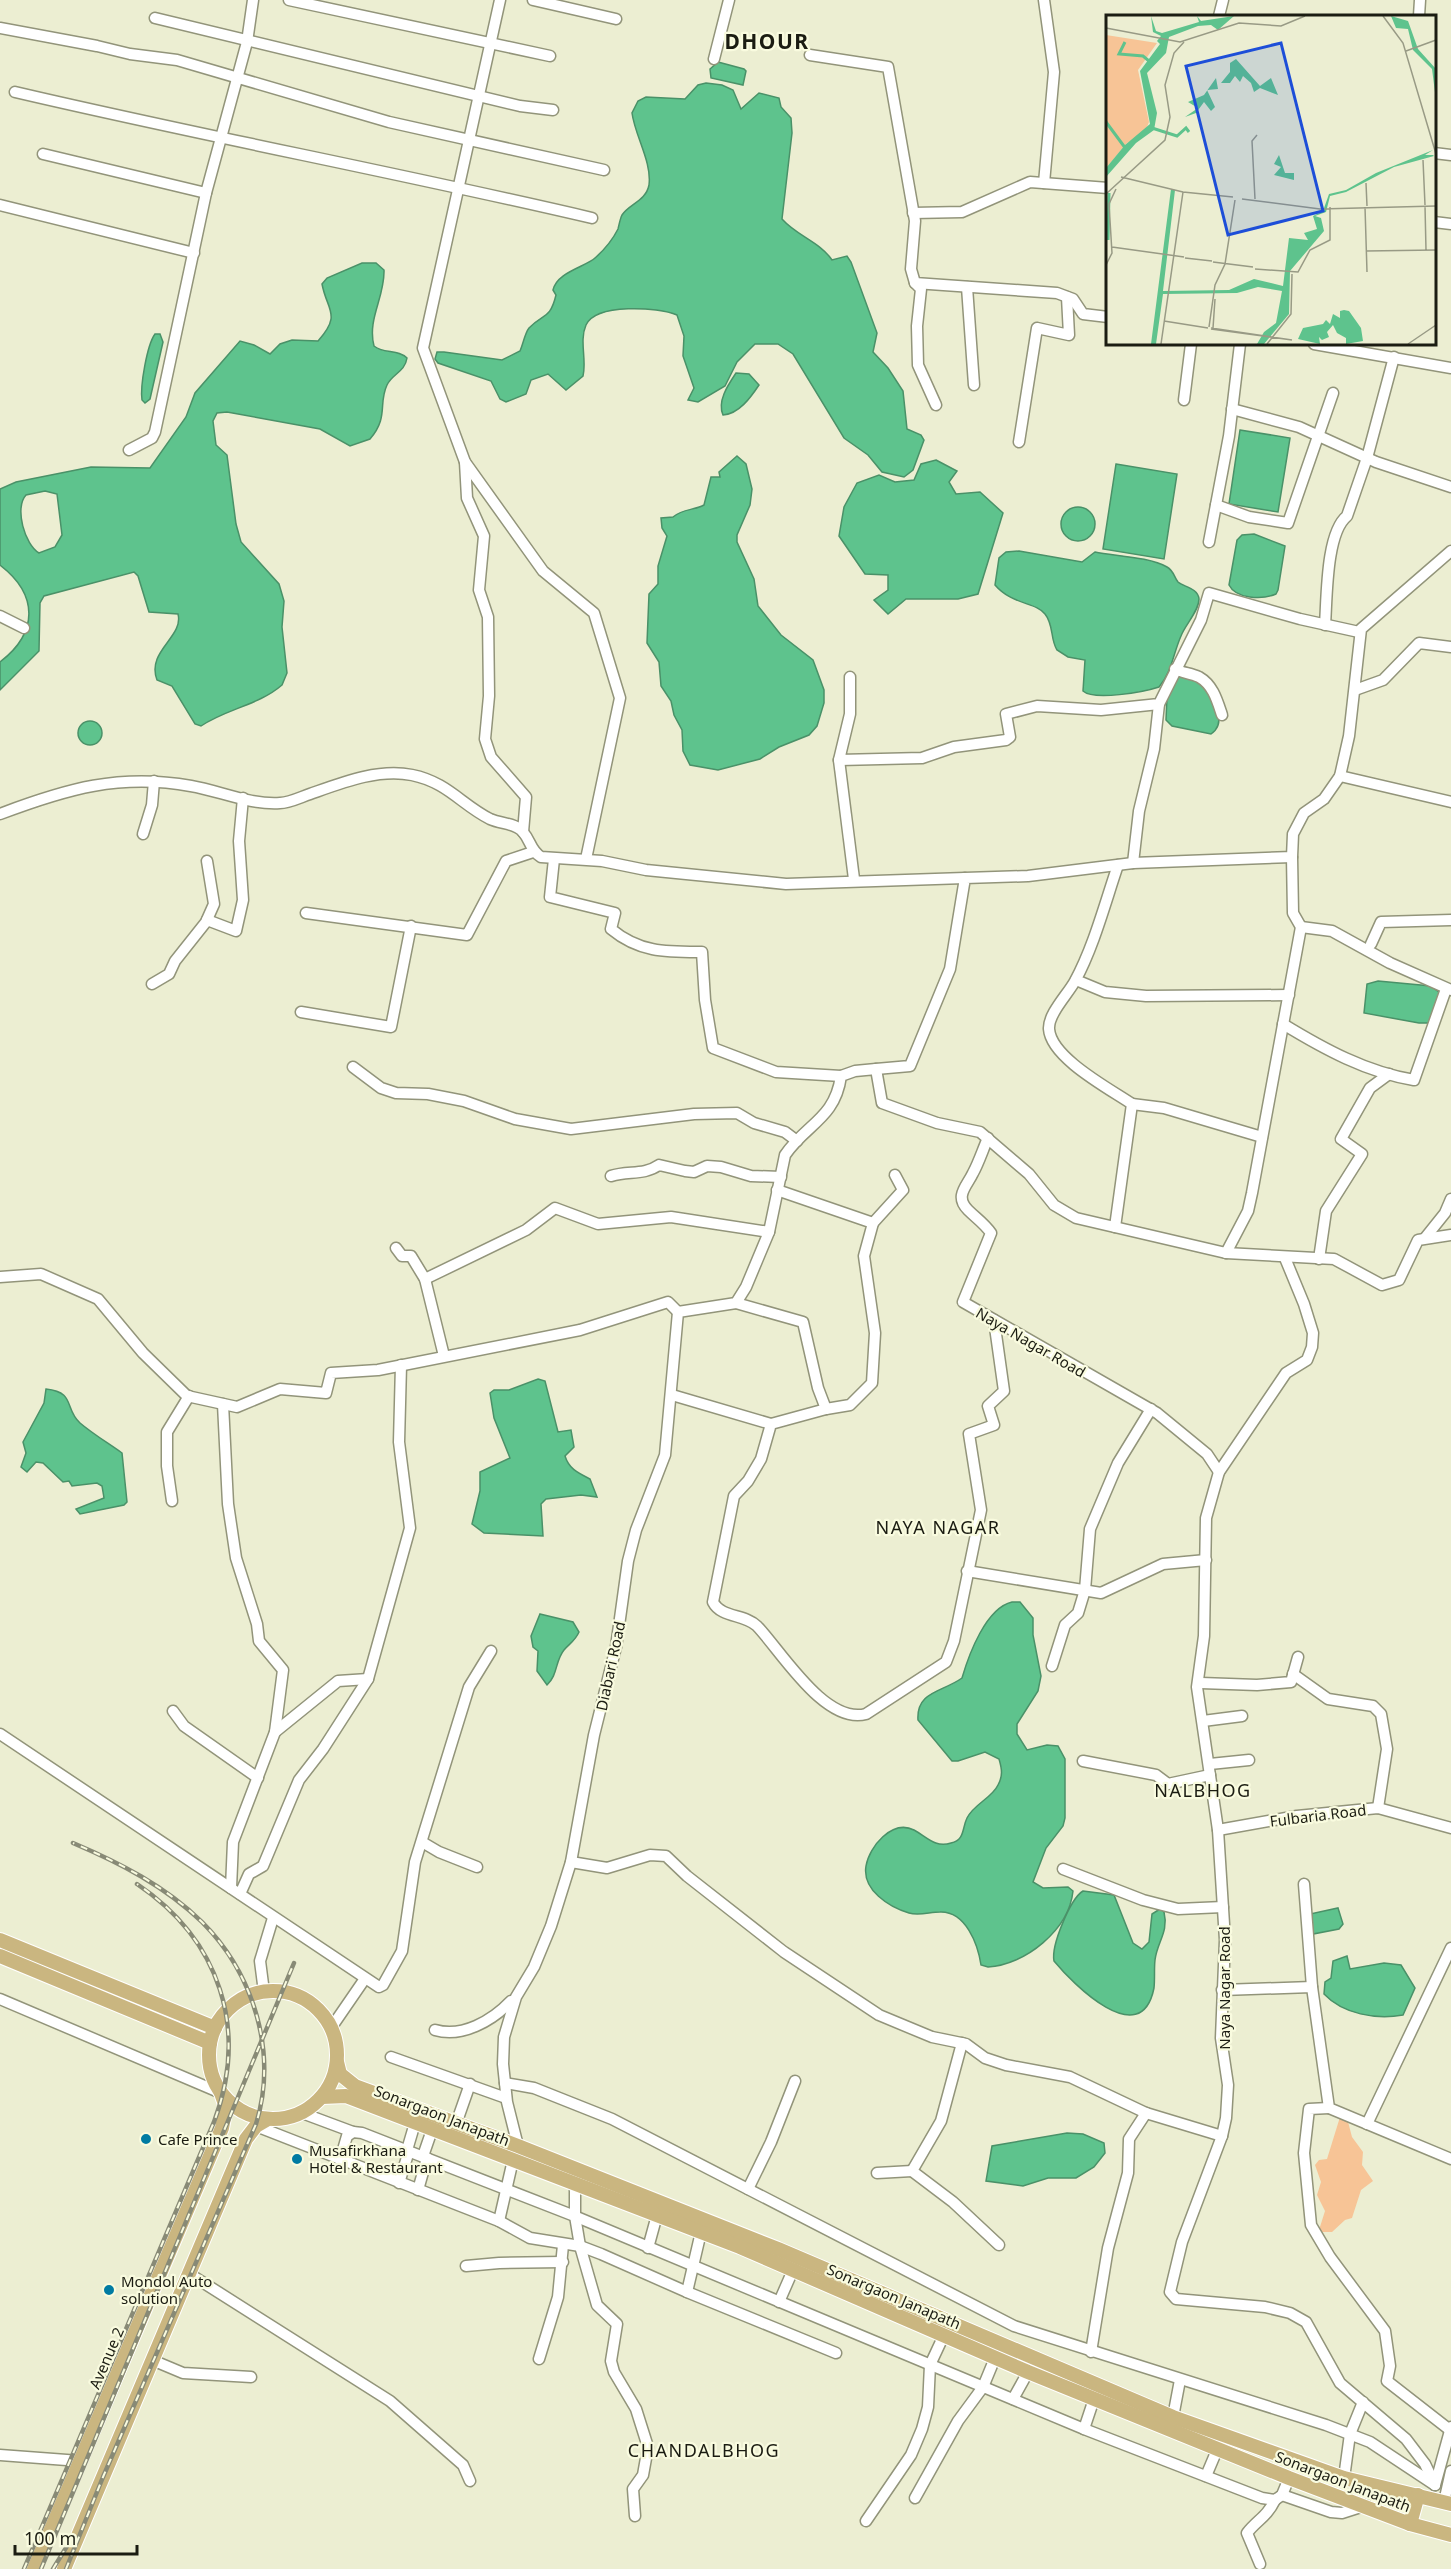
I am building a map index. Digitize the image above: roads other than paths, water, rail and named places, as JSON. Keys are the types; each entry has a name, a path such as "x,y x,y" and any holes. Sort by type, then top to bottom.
{"main road":[{"path":"0,1940 215,2028"},
{"path":"0,1956 210,2043"},
{"name":"Sonargaon Janapath","path":"337,2062 332,2081 322,2097 302,2113 262,2122 234,2106 221,2093 213,2078 209,2060 210,2043 215,2028 226,2011 243,1998 264,1992 280,1991 296,1995 322,2014 331,2028 337,2046 340,2074 355,2086 518,2146 657,2215 793,2270 995,2358 1217,2450 1366,2505 1410,2524 1444,2533"},
{"name":"Avenue 2","path":"34,2569 222,2128 226,2107 221,2093"},
{"name":"Sonargaon Janapath","path":"322,2097 346,2096 513,2160 577,2177 778,2249 1173,2417 1344,2478 1436,2497"},
{"path":"64,2569 246,2139 262,2122"},
{"path":"1410,2524 1436,2497"}],"street":[{"path":"129,450 152,438 154,432 206,193 236,75 247,42 253,0"},
{"path":"289,0 492,41 550,56"},
{"path":"500,0 423,348 465,462 543,571 594,613 621,698 586,860"},
{"path":"533,0 616,19"},
{"path":"714,60 729,0"},
{"path":"1044,0 1054,72 1044,183"},
{"path":"1219,15 1223,0"},
{"path":"1419,15 1420,0"},
{"path":"155,18 520,106 553,110"},
{"path":"0,28 130,54 177,60 236,75 332,107 389,122 469,138 604,170"},
{"path":"810,55 888,67 913,213 911,269 915,284 921,289 917,326 918,365 936,405"},
{"path":"15,92 592,218"},
{"path":"1436,153 1451,155"},
{"path":"43,154 206,193"},
{"path":"913,213 962,212 1030,182 1106,188"},
{"path":"0,205 194,254"},
{"path":"1436,222 1451,224"},
{"path":"915,284 1057,293 1073,299 1083,314 1106,317"},
{"path":"967,287 974,385"},
{"path":"1019,442 1037,328 1069,335 1067,297"},
{"path":"1184,400 1191,345"},
{"path":"1209,542 1232,409 1240,345"},
{"path":"1327,345 1377,349 1394,357 1451,368"},
{"path":"1325,625 1332,550 1340,522 1347,516 1367,458 1394,357"},
{"path":"1216,505 1249,517 1288,523 1333,393"},
{"path":"1232,409 1299,427 1367,458 1451,487"},
{"path":"465,462 467,498 484,536 479,590 488,617 489,696 484,739 491,757 526,796 523,832"},
{"path":"1226,1253 1248,1211 1301,927 1293,913 1293,834 1304,813 1324,800 1340,776 1355,690 1359,632 1366,623 1386,609 1451,552"},
{"path":"1132,864 1139,812 1154,749 1159,704 1201,621 1209,592 1325,625 1359,632"},
{"path":"0,616 24,627"},
{"path":"1355,690 1383,680 1419,643 1451,647"},
{"path":"1175,669 1199,677 1207,684 1214,692 1222,715"},
{"path":"850,677 850,714 839,760 854,879"},
{"path":"839,760 922,758 954,747 1006,740 1010,737 1006,714 1037,706 1101,710 1159,704"},
{"path":"0,814 84,788 116,782 154,781 281,803 349,781 396,773 413,775 451,790 499,824 515,825 523,832 533,852 541,857 586,860 646,870 786,884 854,879 1028,876 1118,865 1292,857"},
{"path":"1340,776 1451,802"},
{"path":"143,834 152,805 154,781"},
{"path":"207,920 236,931 243,900 239,841 243,798"},
{"path":"306,913 467,935 506,861 533,852"},
{"path":"554,859 550,897 615,913 611,929 621,937 655,952 702,952 705,1000 713,1048 776,1072 841,1076 855,1071 910,1066 950,969 965,878"},
{"path":"152,984 169,974 175,961 207,920 214,904 207,861"},
{"path":"1118,865 1076,980 1051,1019 1049,1028 1053,1039 1073,1066 1132,1104 1164,1108 1262,1137"},
{"path":"1371,944 1381,922 1451,920"},
{"path":"300,1012 392,1027 411,926"},
{"path":"1283,1024 1332,1054 1389,1074 1414,1080 1448,990 1390,963 1332,931 1301,927"},
{"path":"1076,980 1105,992 1146,996 1289,995"},
{"path":"353,1067 381,1088 396,1093 428,1094 464,1101 515,1119 571,1129 684,1114 737,1113 754,1123 784,1131 797,1141"},
{"path":"876,1070 882,1103 937,1123 980,1132 1029,1174 1053,1205 1076,1218 1226,1253 1334,1259 1382,1285 1399,1280 1418,1240 1451,1235"},
{"path":"1319,1259 1326,1210 1362,1154 1341,1139 1370,1088 1389,1074"},
{"path":"735,1303 746,1287 769,1232 785,1155 830,1108 838,1093 841,1076"},
{"path":"1115,1227 1132,1104"},
{"name":"Naya Nagar Road","path":"988,1137 973,1173 962,1189 961,1200 991,1233 963,1302 1150,1409 1207,1454 1219,1472"},
{"path":"611,1176 630,1172 648,1173 659,1165 694,1172 707,1166 721,1167 751,1176 781,1177"},
{"path":"672,1395 771,1425 826,1409 850,1405 872,1383 874,1333 864,1256 873,1223 903,1190 895,1175"},
{"path":"777,1190 873,1223"},
{"path":"1425,1238 1445,1213 1451,1199"},
{"path":"425,1279 526,1230 555,1208 598,1224 671,1217 769,1232"},
{"path":"396,1248 402,1256 411,1256 425,1279 444,1356"},
{"name":"Naya Nagar Road","path":"1285,1258 1313,1333 1312,1347 1307,1360 1286,1373 1219,1472 1206,1518 1204,1636 1197,1687 1218,1830 1225,1940 1221,2038 1228,2085 1226,2118 1222,2136 1182,2242 1170,2292 1172,2297 1265,2307 1290,2313 1306,2322 1340,2383 1406,2439 1425,2464 1436,2497"},
{"path":"0,1277 41,1274 98,1299 143,1353 189,1396 237,1407 280,1389 326,1393 331,1373 378,1370 580,1330 668,1302 678,1312 735,1303 803,1322 818,1388 826,1409"},
{"name":"Diabari Road","path":"518,2146 506,2098 502,2050 508,2016 516,1996 534,1967 551,1926 571,1862 594,1735 616,1647 628,1561 636,1530 665,1455 678,1312"},
{"path":"771,1425 761,1459 748,1481 734,1496 713,1602 720,1610 755,1624 815,1693 837,1708 860,1716 946,1662 954,1641 981,1510 969,1434 994,1425 988,1406 1004,1391 994,1320"},
{"path":"235,1891 249,1874 263,1866 299,1780 358,1698 368,1679 410,1528 399,1442 401,1365"},
{"path":"172,1502 167,1466 167,1432 189,1396"},
{"path":"224,1404 228,1504 236,1558 257,1624 259,1641 283,1670 275,1732 233,1842 235,1891"},
{"path":"1052,1666 1065,1625 1077,1612 1085,1590 1090,1529 1118,1463 1150,1409"},
{"path":"967,1571 1101,1593 1163,1564 1206,1560"},
{"path":"0,1734 375,1987 383,1985 398,1962 404,1942 415,1862 469,1687 491,1651"},
{"path":"1201,1683 1257,1685 1291,1682 1298,1657"},
{"path":"1293,1674 1328,1698 1372,1706 1381,1714 1387,1749 1378,1808"},
{"path":"275,1732 338,1681 368,1679"},
{"path":"173,1711 184,1726 258,1778"},
{"path":"1203,1721 1242,1716"},
{"path":"1083,1761 1156,1775 1168,1784 1249,1760"},
{"name":"Fulbaria Road","path":"1218,1830 1297,1816 1378,1808 1451,1828"},
{"path":"422,1842 439,1852 477,1867"},
{"path":"571,1862 607,1868 650,1855 666,1856 687,1876 784,1952 879,2015 932,2037 962,2043 985,2058 1006,2065 1070,2077 1146,2112 1222,2136"},
{"path":"1063,1869 1143,1900 1178,1910 1223,1907"},
{"path":"1304,1884 1312,1987 1329,2108"},
{"path":"264,1992 260,1961 273,1918"},
{"path":"1367,2124 1451,1948"},
{"path":"331,2028 364,1980"},
{"path":"1222,1990 1312,1987"},
{"path":"435,2030 450,2034 477,2025 504,2009 516,1996"},
{"path":"0,2000 221,2093"},
{"path":"912,2171 941,2121 962,2043"},
{"path":"391,2056 506,2098"},
{"path":"748,2189 771,2142 795,2081"},
{"path":"505,2083 534,2088 612,2119 1014,2326 1350,2434 1391,2455 1414,2473 1436,2497"},
{"path":"456,2124 470,2084"},
{"path":"1436,2497 1451,2429 1387,2381 1390,2366 1385,2331 1330,2257 1311,2225 1304,2153 1309,2109 1329,2108 1451,2159"},
{"path":"1091,2352 1108,2248 1128,2173 1128,2139 1146,2112"},
{"path":"302,2113 353,2132 362,2133 575,2216 1084,2429 1262,2498 1278,2498 1342,2513 1366,2505"},
{"path":"262,2122 340,2160 499,2221 530,2238 580,2246 836,2353"},
{"path":"399,2183 416,2123"},
{"path":"418,2190 432,2130"},
{"path":"340,2160 347,2136 353,2132"},
{"path":"499,2221 513,2160"},
{"path":"877,2173 912,2171 953,2202 999,2245"},
{"path":"577,2177 575,2216 580,2246 597,2305 616,2320 611,2361 614,2372 636,2409 648,2447 643,2475 633,2489 635,2516"},
{"path":"648,2248 657,2215"},
{"path":"687,2292 701,2232"},
{"path":"539,2359 558,2297 563,2245"},
{"path":"466,2266 510,2262 563,2262"},
{"path":"779,2302 793,2270"},
{"path":"188,2273 390,2401 463,2465 470,2481"},
{"path":"866,2521 911,2455 922,2429 928,2407 930,2365 944,2335"},
{"path":"915,2499 958,2421 983,2387 995,2358"},
{"path":"152,2360 183,2373 251,2377"},
{"path":"1013,2399 1028,2372"},
{"path":"1173,2417 1180,2380"},
{"path":"1084,2429 1094,2399"},
{"path":"1344,2478 1350,2434 1364,2402"},
{"path":"1206,2476 1217,2450"},
{"path":"0,2455 80,2461"},
{"path":"1436,2497 1451,2471"},
{"path":"1260,2564 1247,2534 1255,2523 1267,2516 1289,2478"}],"railway":[{"path":"66,2569 103,2477 256,2124 262,2097 264,2070 257,2016 248,1990 220,1943 188,1909 157,1886 125,1867 73,1843"},
{"path":"24,2569 214,2122 224,2087 228,2053 227,2021 220,1989 207,1959 189,1932 166,1906 137,1884"},
{"path":"41,2569 294,1963"},
{"path":"53,2569 72,2538"}],"place":[{"name":"Cafe Prince","path":"146,2139"},
{"name":"Musafirkhana Hotel & Restaurant","path":"297,2159"},
{"name":"Mondol Auto solution","path":"109,2290"}],"district":[{"name":"DHOUR","path":"767,41"},
{"name":"NAYA NAGAR","path":"938,1527"},
{"name":"NALBHOG","path":"1203,1790"},
{"name":"CHANDALBHOG","path":"704,2450"}]}
